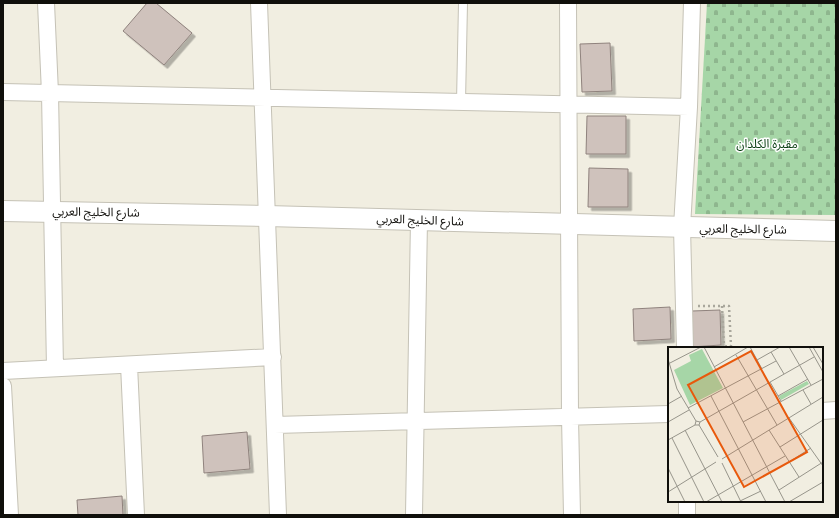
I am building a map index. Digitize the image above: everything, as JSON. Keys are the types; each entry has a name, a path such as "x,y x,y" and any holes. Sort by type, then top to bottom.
{"street":[{"path":"46,3 50,93 55,368"},
{"path":"259,3 278,515"},
{"path":"568,3 570,417 572,515"},
{"path":"685,347 682,227 689,107 692,3"},
{"path":"3,92 689,107"},
{"name":"شارع الخليج العربي","path":"3,211 267,216 836,231"},
{"path":"414,515 419,220"},
{"path":"3,371 272,357"},
{"path":"129,365 136,515"},
{"path":"3,386 10,515"},
{"path":"823,411 836,410"},
{"path":"275,425 668,414"},
{"path":"687,502 687,515"}],"lane":[{"path":"461,102 463,3"}],"path":[{"path":"694,306 722,306 729,306 731,346 724,347 722,306"}],"green space":[{"name":"مقبرة الكلدان","path":"707,3 836,3 836,215 695,214"}],"building":[{"path":"147,3 156,3 192,33 164,65 123,31"},
{"path":"610,43 612,91 582,92 580,44"},
{"path":"587,116 626,116 626,154 586,154"},
{"path":"589,168 628,169 628,207 588,207"},
{"path":"670,307 671,339 634,341 633,309"},
{"path":"720,310 721,345 691,347 692,311"},
{"path":"247,432 250,469 204,473 202,436"},
{"path":"122,496 123,515 78,515 77,500"}]}
